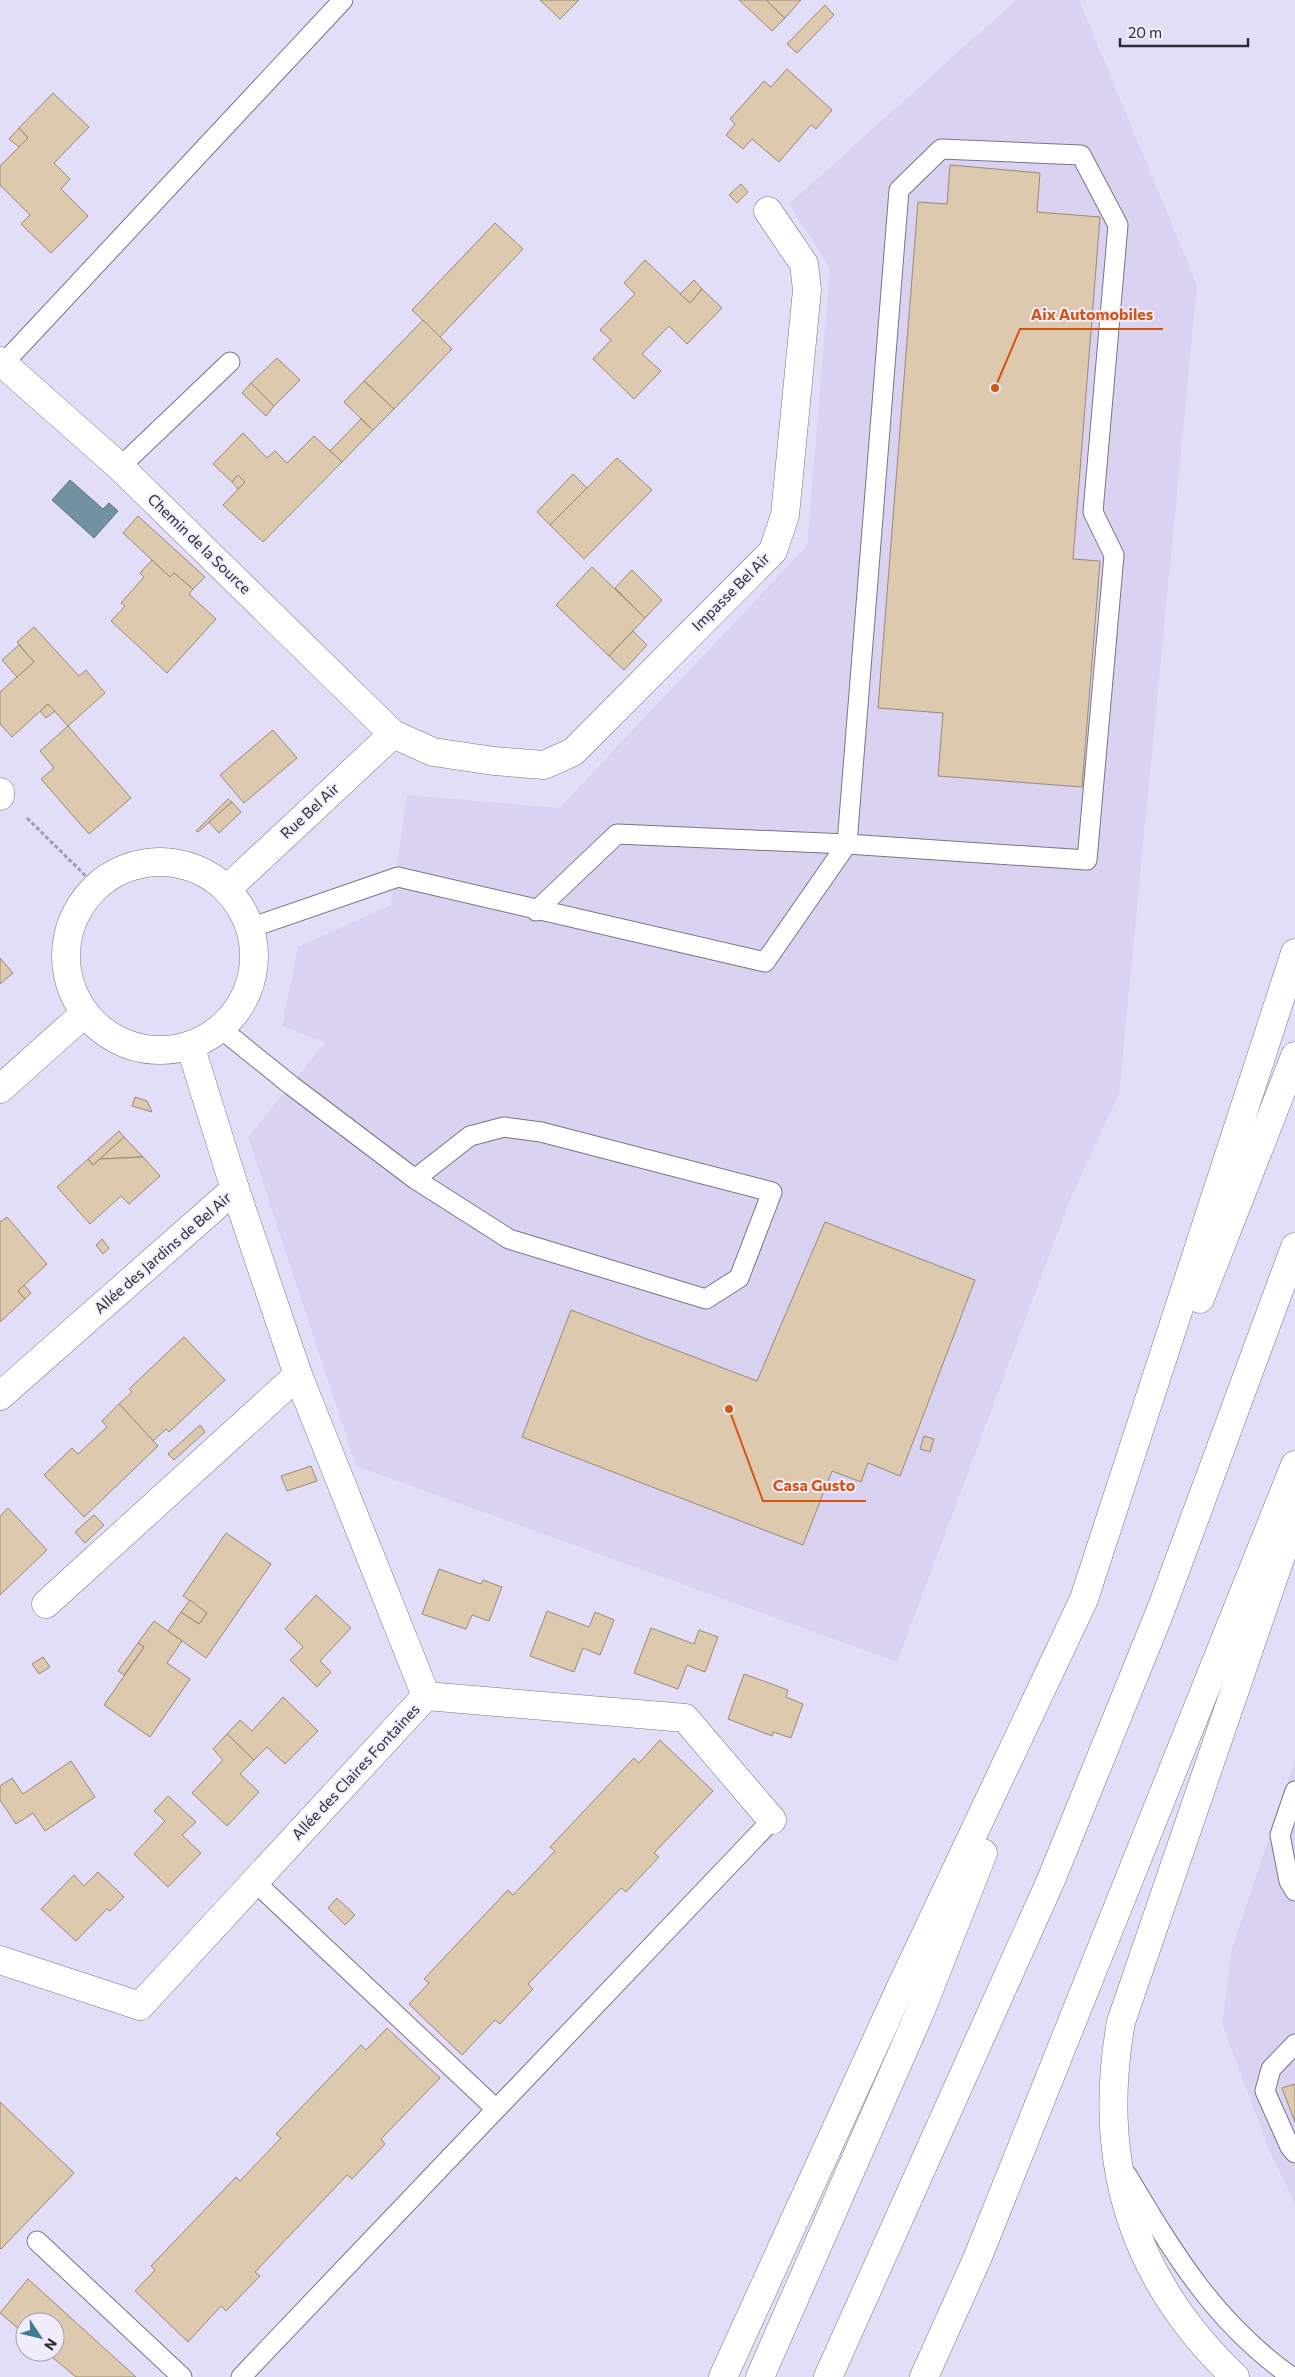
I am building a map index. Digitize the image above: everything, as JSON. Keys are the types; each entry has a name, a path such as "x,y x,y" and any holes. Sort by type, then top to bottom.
{"main road":[{"name":"Impasse Bel Air","path":"393,734 433,752 494,761 544,765 573,752 772,551 786,515 807,290 804,264 768,211"},
{"name":"Chemin de la Source","path":"2,362 120,467 393,734"},
{"name":"Rue Bel Air","path":"227,889 393,734"},
{"path":"162,860 197,869 227,889 241,907 250,928 254,965 244,1000 220,1028 190,1045 161,1050 132,1046 106,1034 85,1014 71,989 66,962 67,943 68,934 78,907 96,886 127,867 162,860"},
{"path":"723,2377 899,1992 1084,1598 1295,954"},
{"path":"0,1089 85,1014"},
{"name":"Allée des Jardins de Bel Air","path":"0,1396 235,1189 190,1045"},
{"path":"760,2377 921,2010 1295,1056"},
{"path":"235,1189 298,1375 426,1696"},
{"path":"828,2377 1051,1880 1160,1612 1295,1247"},
{"path":"46,1604 298,1375"},
{"path":"934,2377 978,2259 1295,1464"},
{"path":"1235,2377 1215,2358 1186,2323 1152,2269 1136,2233 1115,2155 1112,2101 1115,2056 1121,2022 1295,1515"},
{"name":"Allée des Claires Fontaines","path":"0,1960 140,2006 426,1696 685,1718 772,1820"},
{"path":"924,2377 978,2259"}],"lane":[{"path":"2,362 343,0"},
{"path":"250,928 398,877 536,911 765,962 847,844 899,190 941,149 1081,155 1118,226 1093,512 1114,555 1088,860 847,844 617,834 536,911"},
{"path":"120,467 230,362"},
{"path":"220,1028 292,1086 416,1179 509,1239 706,1299 740,1278 772,1192 541,1132 504,1127 470,1136 416,1179"},
{"path":"1295,1791 1280,1835 1289,1881 1295,1891"},
{"path":"241,2377 772,1820"},
{"path":"255,1882 496,2109"},
{"path":"1295,2044 1272,2069 1265,2091 1290,2147 1295,2153"},
{"path":"1115,2155 1187,2273 1217,2310 1237,2330 1292,2377"},
{"path":"37,2241 182,2377"}],"path":[{"path":"1,794 96,886"}],"shaded area":[{"path":"1016,0 1079,0 1197,285 1119,1095 1073,1192 897,1662 356,1466 248,1137 325,1043 282,1026 298,947 391,905 407,795 559,808 807,546 830,268 789,204"},
{"path":"1295,1760 1295,2205 1269,2149 1222,2024 1232,1949"}],"water":[{"path":"70,480 103,509 109,503 118,511 94,538 52,500"}],"building":[{"path":"540,0 579,0 560,19"},
{"path":"739,0 766,0 785,18 772,31"},
{"path":"766,0 801,0 785,18"},
{"path":"825,5 834,15 797,53 787,44"},
{"path":"787,69 832,110 816,129 811,125 779,162 752,139 743,149 726,135 735,124 730,119 764,81 771,87"},
{"path":"53,93 89,127 54,163 70,179 61,189 88,216 51,253 21,224 30,215 0,185 0,166 28,138 19,128"},
{"path":"19,128 28,138 19,147 9,139"},
{"path":"950,165 1040,173 1037,212 1100,217 1073,559 1100,561 1082,787 938,776 943,713 878,708 918,202 947,204"},
{"path":"741,184 748,192 737,203 729,195"},
{"path":"495,223 523,249 440,337 412,310"},
{"path":"645,260 690,303 702,289 722,308 687,344 669,326 642,354 661,371 634,399 593,359 611,340 600,330 635,294 624,283"},
{"path":"694,280 702,289 690,303 680,294"},
{"path":"423,320 452,349 394,409 364,381"},
{"path":"277,358 300,380 274,406 251,383"},
{"path":"364,381 394,409 373,430 344,402"},
{"path":"251,383 274,406 266,416 242,393"},
{"path":"361,419 373,430 342,462 330,451"},
{"path":"243,433 267,458 275,451 287,463 314,436 342,462 263,542 223,505 245,482 238,475 232,482 213,464"},
{"path":"617,458 652,490 584,559 550,525"},
{"path":"573,474 587,488 550,525 537,512"},
{"path":"238,475 245,482 238,489 232,482"},
{"path":"138,516 205,577 193,589 174,573 170,577 123,533"},
{"path":"152,560 170,577 174,573 193,589 189,594 216,619 167,673 111,621 125,606 121,603 144,577 140,573"},
{"path":"592,567 645,618 609,656 556,605"},
{"path":"632,570 662,600 645,618 615,588"},
{"path":"34,627 79,676 86,670 105,693 68,726 48,704 12,737 0,724 0,692 34,662 17,642"},
{"path":"633,631 647,645 624,670 609,656"},
{"path":"19,645 34,662 17,677 2,660"},
{"path":"48,704 55,711 46,718 40,711"},
{"path":"68,726 131,798 89,834 41,779 54,768 40,751"},
{"path":"273,730 297,758 244,803 220,775"},
{"path":"228,799 232,802 198,832 196,831"},
{"path":"232,802 241,812 219,833 209,822"},
{"path":"0,958 13,973 0,984"},
{"path":"135,1097 147,1101 152,1112 132,1106"},
{"path":"119,1131 124,1137 93,1165 88,1159"},
{"path":"124,1137 143,1157 100,1159"},
{"path":"143,1157 160,1176 129,1204 121,1196 90,1224 57,1187 88,1159 93,1165 100,1159"},
{"path":"7,1217 47,1264 18,1291 25,1299 0,1322 0,1222"},
{"path":"825,1222 975,1280 900,1476 868,1463 861,1482 832,1471 803,1545 522,1437 571,1310 757,1381"},
{"path":"102,1239 109,1248 103,1254 96,1245"},
{"path":"24,1285 31,1293 25,1299 18,1291"},
{"path":"184,1337 225,1380 169,1432 166,1429 153,1441 119,1404 132,1392 129,1389"},
{"path":"119,1404 158,1446 84,1517 44,1475 72,1448 78,1454 107,1427 102,1421"},
{"path":"200,1425 205,1432 174,1460 168,1454"},
{"path":"924,1436 934,1439 930,1452 920,1449"},
{"path":"311,1466 317,1481 287,1491 281,1476"},
{"path":"8,1508 47,1550 0,1595 0,1516"},
{"path":"94,1515 104,1525 85,1543 75,1532"},
{"path":"226,1533 271,1564 206,1658 168,1631 181,1612 199,1624 207,1613 183,1596"},
{"path":"439,1569 481,1584 483,1580 502,1587 489,1621 472,1615 466,1629 422,1614"},
{"path":"316,1595 351,1628 320,1661 331,1672 317,1687 290,1660 303,1647 285,1629"},
{"path":"190,1600 207,1613 199,1624 181,1612"},
{"path":"547,1611 589,1627 595,1612 614,1620 600,1655 583,1648 574,1672 530,1656"},
{"path":"154,1621 182,1641 167,1663 190,1679 150,1737 104,1705 144,1647 138,1643"},
{"path":"651,1628 694,1644 699,1630 718,1637 705,1672 687,1665 678,1689 634,1673"},
{"path":"138,1643 144,1647 124,1675 118,1671"},
{"path":"43,1657 50,1667 39,1674 32,1664"},
{"path":"744,1674 788,1690 786,1697 803,1704 791,1738 773,1732 772,1736 728,1719"},
{"path":"283,1697 318,1731 285,1764 267,1747 254,1760 227,1734 240,1720 252,1731"},
{"path":"227,1734 254,1760 240,1774 259,1792 227,1826 192,1793 223,1760 213,1749"},
{"path":"660,1740 713,1791 654,1853 659,1857 626,1892 621,1888 528,1984 533,1989 500,2024 495,2020 462,2055 409,2004 429,1983 424,1979 508,1890 513,1895 555,1851 550,1847 634,1758 639,1763"},
{"path":"71,1761 95,1797 45,1831 33,1813 16,1824 0,1800 0,1786 12,1778 23,1794"},
{"path":"168,1796 196,1822 182,1835 201,1853 168,1887 134,1854 165,1821 154,1811"},
{"path":"98,1872 124,1897 110,1911 107,1909 76,1941 41,1909 74,1875 84,1886"},
{"path":"337,1898 355,1915 345,1925 328,1908"},
{"path":"387,2028 440,2078 381,2139 385,2144 352,2179 347,2175 255,2272 260,2276 226,2311 221,2306 188,2342 135,2291 155,2270 151,2266 236,2177 240,2181 281,2138 276,2134 361,2045 366,2050"},
{"path":"1295,2084 1295,2122 1282,2088"},
{"path":"0,2102 74,2173 1,2249 0,2248"},
{"path":"28,2279 64,2312 15,2312 15,2326 0,2313"},
{"path":"65,2313 136,2377 76,2377 58,2362 65,2362"}],"place":[{"name":"Aix Automobiles","path":"995,388"},
{"name":"Casa Gusto","path":"729,1409"}]}
